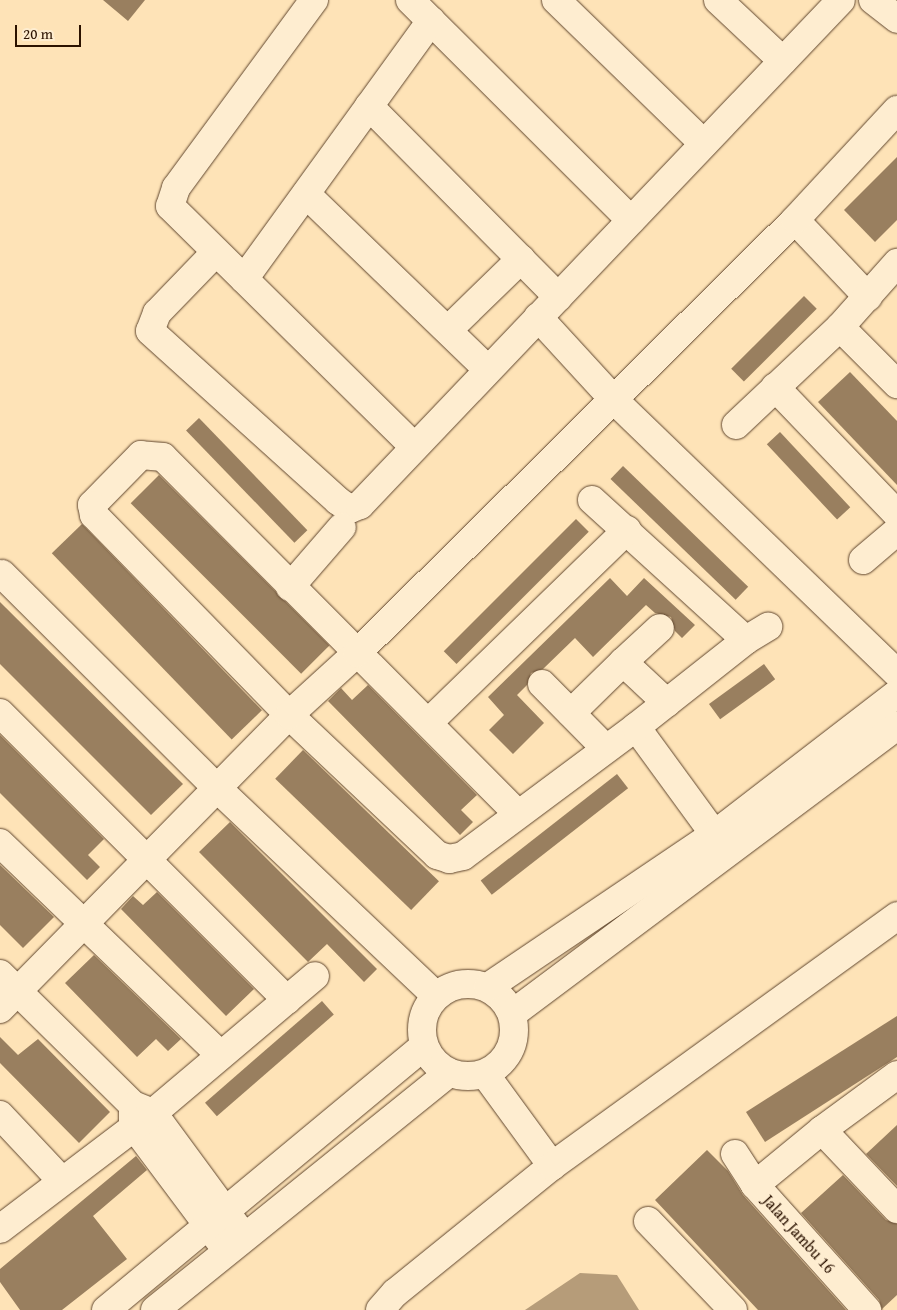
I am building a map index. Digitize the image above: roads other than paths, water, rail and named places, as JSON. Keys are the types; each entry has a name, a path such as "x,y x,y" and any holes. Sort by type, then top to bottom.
{"street":[{"path":"314,0 170,198 170,206 414,447"},
{"path":"410,0 631,220"},
{"path":"556,0 704,144"},
{"path":"718,0 783,61"},
{"path":"216,252 157,314 150,331 157,340 350,509 360,505 841,0"},
{"path":"873,0 897,19"},
{"path":"244,279 431,21"},
{"path":"370,106 558,296"},
{"path":"235,1243 140,1115 6,991 84,924 149,860 289,715 357,653 795,220 897,110"},
{"path":"306,194 488,370"},
{"path":"795,220 868,297"},
{"path":"448,330 521,259"},
{"path":"736,425 840,327 897,264"},
{"path":"538,317 614,400 897,673"},
{"path":"840,327 897,384"},
{"path":"775,387 897,514"},
{"path":"518,814 429,722 290,587 163,457 141,455 92,505 94,515 289,715 437,855 449,859 463,856 636,727 757,633 592,500"},
{"path":"290,587 342,527"},
{"path":"429,722 627,530"},
{"path":"863,560 897,531"},
{"path":"2,574 218,789 436,996"},
{"path":"571,713 660,628"},
{"path":"623,662 667,703"},
{"path":"542,684 606,749"},
{"path":"512,1014 721,843 897,694"},
{"path":"0,713 287,1000"},
{"path":"488,987 721,843 897,726"},
{"path":"636,727 721,843"},
{"path":"0,843 220,1054"},
{"path":"380,1310 395,1293 552,1166 897,916"},
{"path":"0,1229 315,976"},
{"path":"470,983 488,987 502,998 512,1014 515,1032 511,1049 500,1064 485,1074 467,1077 449,1073 434,1062 424,1046 421,1028 425,1010 436,996 452,986 470,983"},
{"path":"106,1310 424,1046"},
{"path":"155,1310 235,1243 449,1073"},
{"path":"485,1074 552,1166"},
{"path":"756,1185 822,1130 896,1077"},
{"path":"0,1116 61,1180"},
{"path":"822,1130 897,1209"},
{"name":"Jalan Jambu 16","path":"734,1154 756,1185 867,1310"},
{"path":"648,1220 733,1310"}]}
